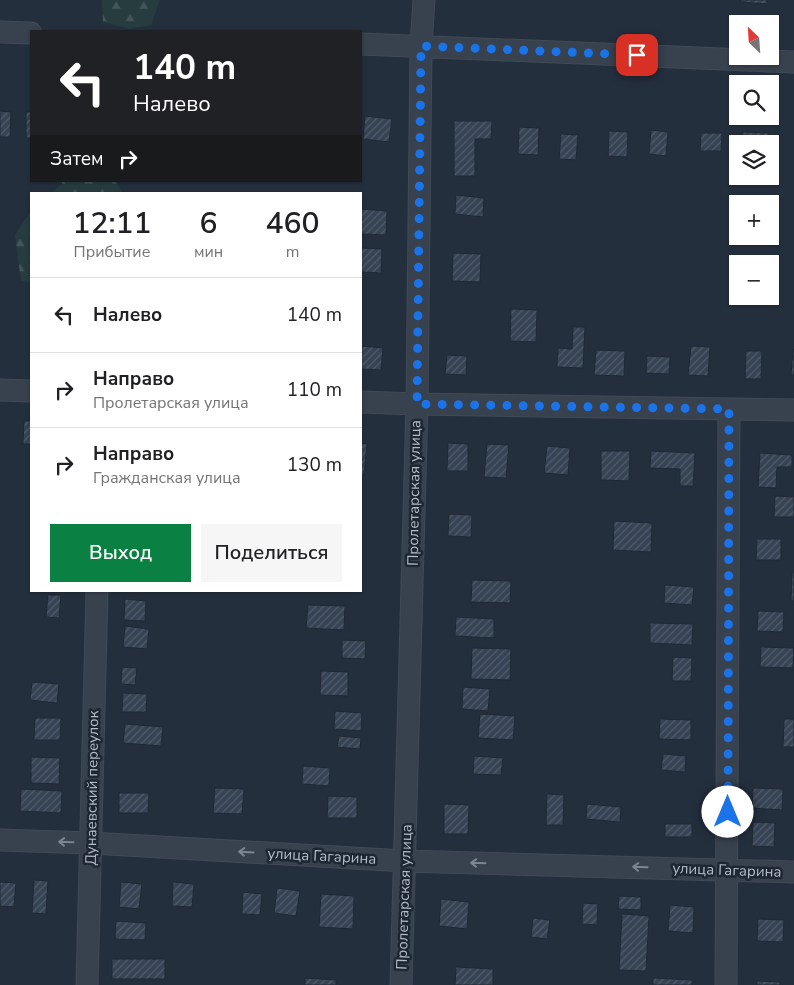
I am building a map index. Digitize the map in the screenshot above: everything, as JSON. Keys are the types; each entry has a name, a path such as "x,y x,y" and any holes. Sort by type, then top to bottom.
{"street":[{"name":"Пролетарская улица","path":"401,985 417,404 421,46 424,0"},
{"path":"0,32 30,33"},
{"path":"362,44 794,62"},
{"path":"0,390 30,391"},
{"path":"362,402 794,410"},
{"path":"726,985 729,409"},
{"name":"Дунаевский переулок","path":"87,985 97,592"},
{"name":"улица Гагарина","path":"0,840 91,843 405,861 794,872"}],"green space":[{"path":"102,0 160,0 151,25 130,29 103,22"},
{"path":"62,182 116,182 122,192 52,192"},
{"path":"30,212 30,282 21,281 15,235"}],"building":[{"path":"741,0 767,0 767,4 741,2"},
{"path":"0,111 11,112 10,137 0,137"},
{"path":"26,112 30,112 30,138 26,138"},
{"path":"365,116 392,119 389,142 363,139"},
{"path":"454,121 492,121 491,139 475,139 475,176 454,176"},
{"path":"519,127 539,128 538,155 518,154"},
{"path":"651,130 668,132 666,156 649,154"},
{"path":"609,131 628,132 627,157 608,156"},
{"path":"743,132 769,133 769,135 743,135"},
{"path":"701,133 722,133 721,151 700,151"},
{"path":"561,134 578,135 576,160 559,159"},
{"path":"456,195 484,198 483,217 455,214"},
{"path":"362,209 387,211 386,235 362,234"},
{"path":"362,248 382,249 381,273 362,272"},
{"path":"453,253 481,254 480,282 452,281"},
{"path":"511,309 537,310 536,342 510,341"},
{"path":"573,327 585,327 583,368 557,367 558,348 572,349"},
{"path":"362,346 383,348 381,370 362,369"},
{"path":"691,346 710,347 708,376 688,375"},
{"path":"793,349 794,375 791,375"},
{"path":"596,350 625,351 624,376 594,375"},
{"path":"746,351 762,351 761,379 745,379"},
{"path":"447,355 467,356 466,375 445,374"},
{"path":"647,356 670,357 669,374 646,373"},
{"path":"24,421 30,421 30,444 23,444"},
{"path":"362,443 367,444 364,475 362,475"},
{"path":"448,443 468,444 468,471 447,471"},
{"path":"487,444 509,445 506,478 484,477"},
{"path":"547,446 570,448 568,475 544,473"},
{"path":"601,451 630,451 629,481 601,480"},
{"path":"651,451 695,453 693,486 680,486 680,469 650,468"},
{"path":"760,453 792,455 792,467 777,467 776,488 758,487"},
{"path":"775,496 794,497 794,517 774,517"},
{"path":"449,514 472,515 471,537 448,536"},
{"path":"614,521 652,523 651,552 613,550"},
{"path":"757,539 781,539 781,560 756,560"},
{"path":"792,572 794,573 794,601 791,601"},
{"path":"472,580 511,581 510,603 471,602"},
{"path":"665,585 694,587 692,605 664,603"},
{"path":"48,595 61,595 59,618 46,617"},
{"path":"125,599 146,601 145,621 124,620"},
{"path":"308,605 345,606 344,630 306,628"},
{"path":"758,611 784,612 783,632 757,631"},
{"path":"456,617 494,619 494,638 455,636"},
{"path":"650,623 693,624 692,645 650,643"},
{"path":"125,626 149,629 147,649 123,647"},
{"path":"342,640 366,641 365,659 342,658"},
{"path":"761,647 794,648 793,668 760,667"},
{"path":"472,648 511,649 510,680 471,679"},
{"path":"673,657 692,658 691,681 672,681"},
{"path":"122,667 137,668 135,685 121,684"},
{"path":"321,671 348,672 348,696 320,695"},
{"path":"32,682 59,684 57,703 30,700"},
{"path":"463,687 490,689 488,711 462,709"},
{"path":"123,693 147,694 146,712 122,712"},
{"path":"335,711 362,713 361,731 334,729"},
{"path":"480,714 515,716 513,740 478,738"},
{"path":"35,718 61,718 60,740 34,740"},
{"path":"660,719 691,720 691,740 659,739"},
{"path":"784,719 794,719 794,747 783,747"},
{"path":"125,724 163,727 161,746 123,743"},
{"path":"339,736 361,738 360,749 337,747"},
{"path":"663,754 686,756 685,772 661,770"},
{"path":"474,756 503,758 501,775 473,774"},
{"path":"31,757 60,758 59,784 31,783"},
{"path":"303,766 330,768 329,786 302,784"},
{"path":"215,788 244,789 242,814 213,813"},
{"path":"753,788 783,789 782,810 752,808"},
{"path":"21,789 62,791 61,813 20,811"},
{"path":"119,793 149,793 148,813 119,813"},
{"path":"547,794 564,795 563,825 546,825"},
{"path":"328,796 357,797 357,818 327,818"},
{"path":"444,804 469,805 468,834 444,834"},
{"path":"587,804 621,807 620,822 586,819"},
{"path":"753,822 775,823 774,847 752,846"},
{"path":"665,824 692,824 692,837 665,837"},
{"path":"34,880 48,881 46,914 32,913"},
{"path":"0,882 16,883 14,907 0,906"},
{"path":"121,882 142,884 139,909 119,907"},
{"path":"173,882 194,884 192,907 172,906"},
{"path":"277,888 300,891 296,916 274,913"},
{"path":"243,892 262,894 260,915 242,914"},
{"path":"321,894 354,896 353,929 319,927"},
{"path":"619,896 641,897 641,910 618,909"},
{"path":"441,899 469,902 467,929 439,926"},
{"path":"583,903 598,904 597,925 582,924"},
{"path":"670,905 694,907 693,933 668,931"},
{"path":"622,914 649,916 646,971 619,970"},
{"path":"533,918 550,920 547,939 531,937"},
{"path":"758,919 784,920 783,942 757,941"},
{"path":"116,921 146,923 145,940 115,939"},
{"path":"112,959 165,959 165,979 112,979"},
{"path":"456,967 493,969 493,985 455,985"},
{"path":"305,978 336,980 336,985 305,985"},
{"path":"653,978 692,980 692,985 653,985"},
{"path":"757,981 780,982 780,985 757,985"}],"route":[{"path":"637,55 421,46 417,404 729,409 728,812"}]}
